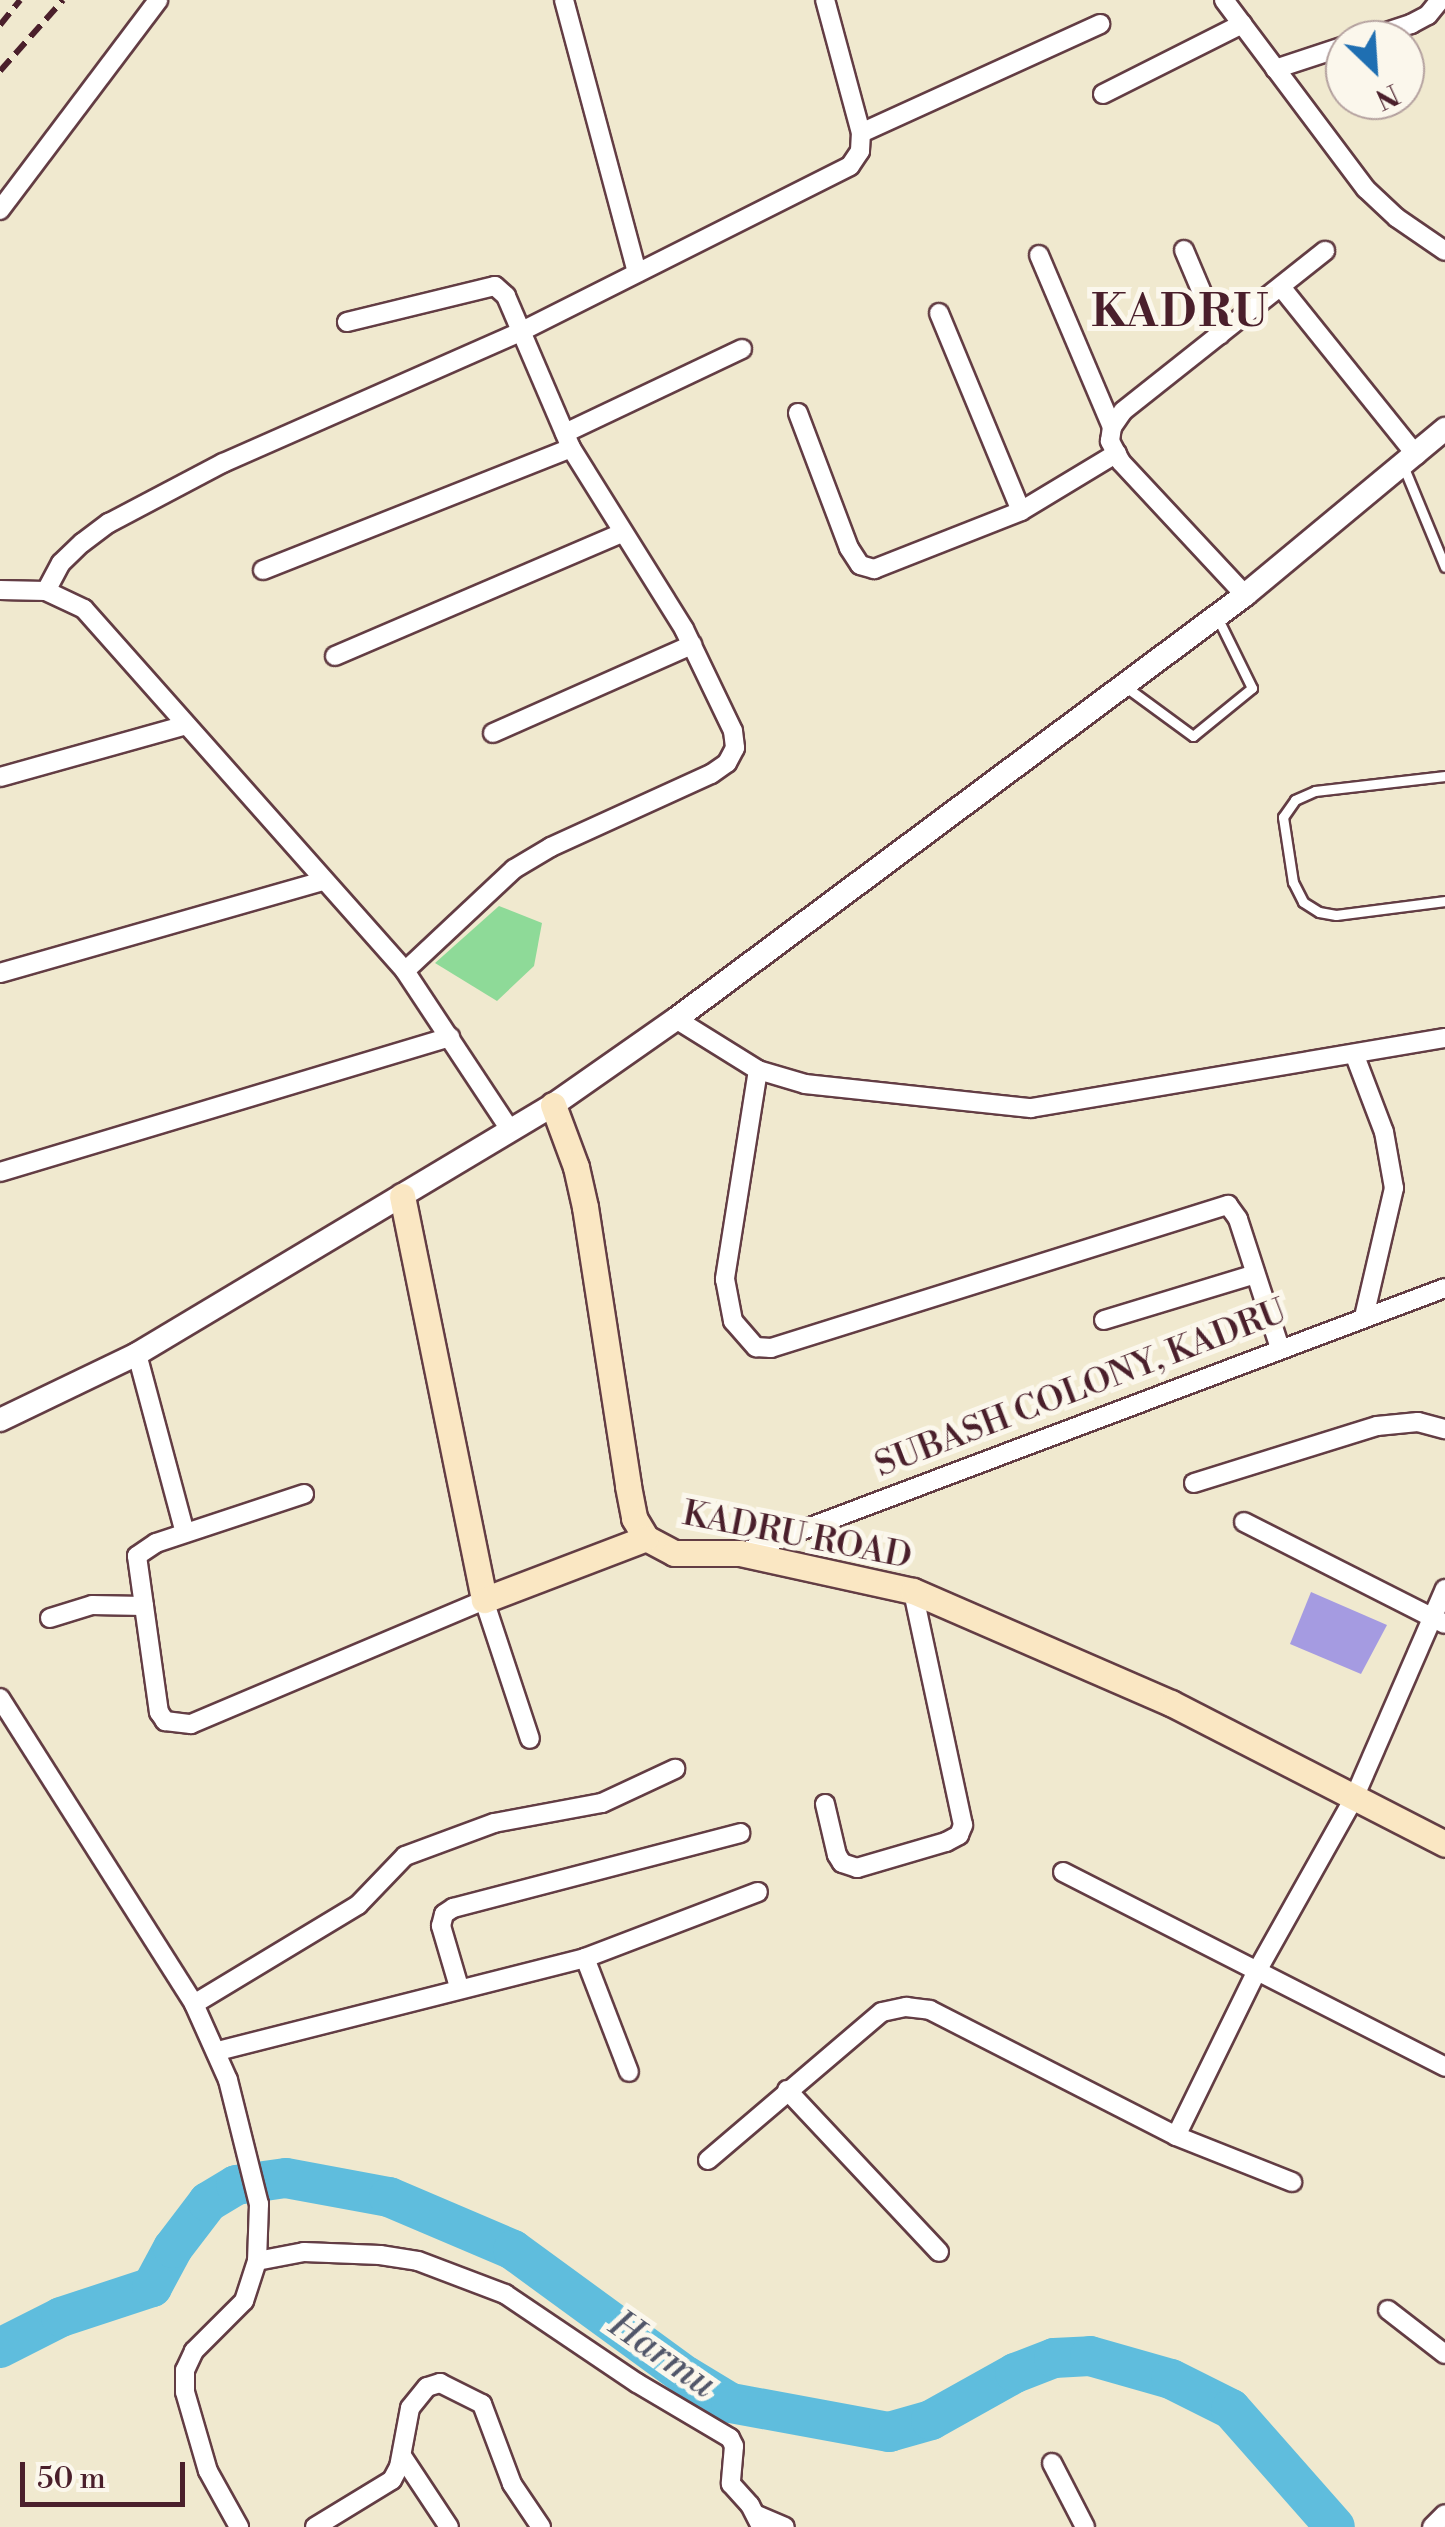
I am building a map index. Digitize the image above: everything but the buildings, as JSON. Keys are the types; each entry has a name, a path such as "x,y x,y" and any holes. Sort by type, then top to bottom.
{"main road":[{"name":"KADRU ROAD","path":"553,1105 576,1167 585,1207 628,1486 634,1518 646,1538 674,1553 740,1554 913,1591 1171,1704 1445,1844"},
{"path":"402,1196 484,1600 646,1538"}],"street":[{"path":"0,210 158,0"},
{"path":"564,0 636,272"},
{"path":"46,592 61,564 110,524 277,437 522,330 850,166 860,151 861,134 825,0"},
{"path":"1224,0 1366,188 1445,251"},
{"path":"1418,20 1440,0"},
{"path":"861,134 1100,24"},
{"path":"1103,94 1242,24"},
{"path":"1274,69 1325,52"},
{"path":"1184,250 1220,334"},
{"path":"1245,595 1116,453 1110,441 1112,427 1123,412 1325,251"},
{"path":"1039,256 1112,427"},
{"path":"348,322 495,286 506,296 568,440 620,534 692,646 733,731 735,748 726,763 514,869 406,971"},
{"path":"1280,286 1410,461"},
{"path":"939,313 1021,511"},
{"path":"263,570 568,440 742,349"},
{"path":"798,413 850,548 860,565 874,569 1021,511 1116,453"},
{"path":"0,1420 137,1354 553,1105 676,1019 1217,617 1445,429"},
{"path":"336,656 620,534"},
{"path":"0,590 46,592 84,609 183,726 406,971 512,1131"},
{"path":"493,733 692,646"},
{"path":"0,776 183,726"},
{"path":"0,973 324,881"},
{"path":"676,1019 758,1070 805,1084 1031,1108 1070,1105 1445,1038"},
{"path":"0,1172 450,1037"},
{"path":"1356,1056 1384,1132 1394,1188 1364,1318"},
{"path":"758,1070 725,1279 733,1320 756,1347 770,1348 1228,1206 1234,1212 1280,1348"},
{"path":"1104,1320 1256,1274"},
{"name":"SUBASH COLONY, KADRU","path":"740,1554 1445,1288"},
{"path":"137,1354 185,1533"},
{"path":"1194,1483 1378,1426 1418,1422 1445,1429"},
{"path":"304,1494 156,1543 138,1556 159,1712 165,1721 177,1726 192,1724 484,1600 530,1738"},
{"path":"1244,1522 1438,1620"},
{"path":"1176,2136 1257,1971 1354,1798 1438,1620 1445,1589"},
{"path":"824,1804 837,1855 842,1863 857,1868 946,1842 959,1835 964,1825 913,1591"},
{"path":"50,1618 92,1605 144,1606"},
{"path":"0,1698 194,2004 218,2050 259,2204 257,2261 244,2301 194,2351 186,2370 186,2392 200,2445 239,2527"},
{"path":"194,2004 358,1904 405,1856 494,1823 602,1803 675,1769"},
{"path":"460,1987 441,1926 444,1914 453,1908 740,1833"},
{"path":"1063,1872 1445,2068"},
{"path":"218,2050 586,1958 758,1892"},
{"path":"586,1958 630,2072"},
{"path":"708,2160 882,2012 906,2007 930,2010 1176,2136 1292,2182"},
{"path":"787,2090 939,2252"},
{"path":"257,2261 304,2252 380,2254 418,2261 505,2294 730,2438 734,2446 730,2484 759,2521 784,2527"},
{"path":"1388,2310 1445,2354"},
{"path":"315,2527 392,2480 402,2456 410,2408 416,2397 440,2383 482,2404 490,2416 512,2484 541,2527"},
{"path":"402,2456 449,2527"},
{"path":"1052,2463 1085,2527"},
{"path":"1432,2527 1445,2514"}],"lane":[{"path":"1410,461 1445,567"},
{"path":"1124,685 1193,736 1252,688 1217,617"},
{"path":"1445,776 1315,792 1296,800 1284,817 1293,882 1303,902 1319,912 1336,915 1445,901"}],"green space":[{"path":"499,906 542,923 534,966 497,1001 435,963"}],"waterway":[{"name":"Harmu","path":"0,2348 61,2317 152,2287 173,2248 208,2202 236,2185 286,2178 389,2197 513,2250 686,2376 731,2403 889,2432 931,2420 1015,2373 1054,2358 1090,2356 1171,2379 1231,2409 1335,2527"}],"railway":[{"path":"0,25 20,0"},
{"path":"0,71 63,0"}],"district":[{"name":"KADRU","path":"1181,313"}]}
